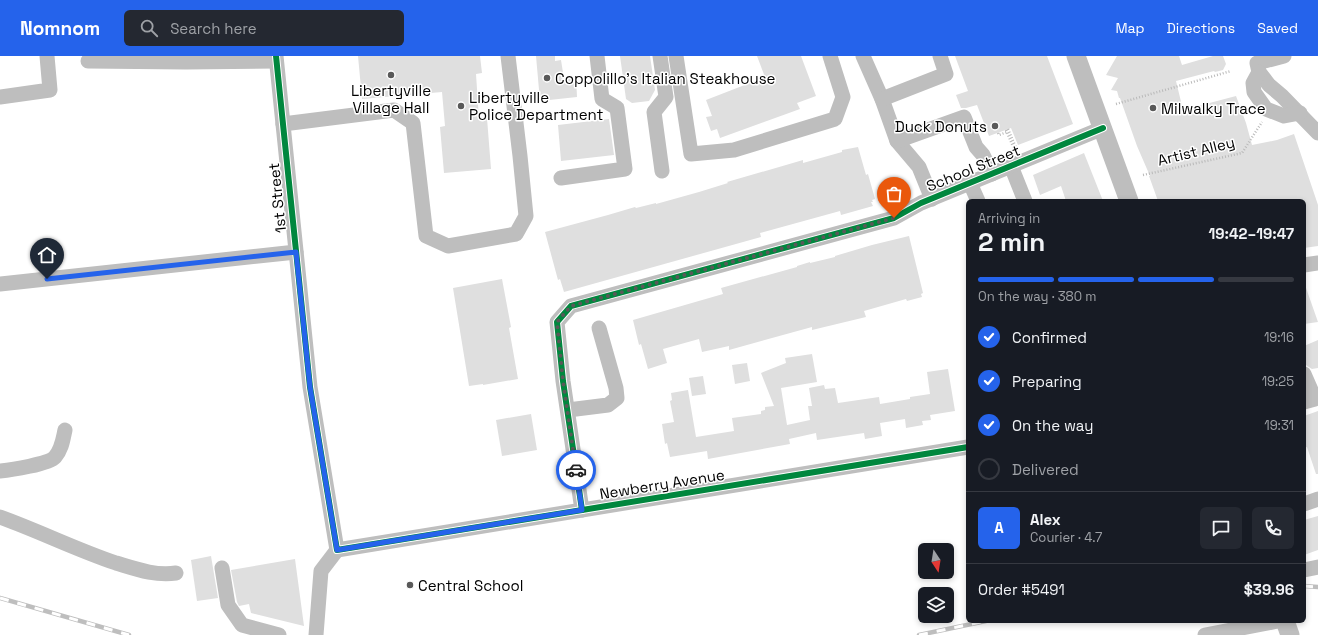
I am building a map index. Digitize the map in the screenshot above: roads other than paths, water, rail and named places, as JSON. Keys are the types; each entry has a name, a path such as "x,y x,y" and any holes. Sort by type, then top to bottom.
{"main road":[{"path":"1076,56 1129,199"},
{"path":"1286,623 1290,635"}],"street":[{"path":"0,97 50,90 47,56"},
{"path":"283,124 394,110 413,123 426,236 448,246 516,234 526,216 508,56"},
{"path":"561,178 625,169 617,108 602,99 598,56"},
{"path":"660,56 666,97 654,112 662,171"},
{"path":"676,56 691,154 734,150 835,119 843,96 830,56"},
{"path":"863,56 882,99 897,141 919,167 932,199"},
{"path":"882,99 946,74 940,56"},
{"path":"1284,56 1257,63 1259,72 1269,86 1300,113 1318,133"},
{"path":"88,61 186,62 276,58"},
{"name":"1st Street","path":"276,58 310,387 337,550"},
{"path":"1259,72 1253,83 1254,92 1266,109 1284,116 1300,113"},
{"path":"897,141 964,117 976,148 983,155 992,174"},
{"name":"School Street","path":"582,510 557,322 571,306 894,218 921,203 1103,128"},
{"path":"1011,166 1024,199"},
{"path":"970,183 977,199"},
{"path":"0,284 296,252"},
{"path":"1306,266 1318,263"},
{"path":"568,410 608,405 617,398 616,388 599,328"},
{"path":"1306,379 1314,398 1306,401"},
{"path":"0,471 34,465 54,458 60,449 65,430"},
{"name":"Newberry Avenue","path":"337,550 966,447"},
{"path":"1306,503 1318,499"},
{"path":"0,517 24,525 100,558 131,568 166,574 176,573"},
{"path":"316,635 321,571 337,550"},
{"path":"1306,570 1318,567"},
{"path":"222,568 228,606 242,625 279,635"},
{"path":"1205,635 1268,623"}],"railway":[{"path":"1306,586 1318,587"},
{"path":"0,598 129,635"},
{"path":"919,635 976,623"}],"place":[{"name":"Libertyville Village Hall","path":"391,75"},
{"name":"Coppolillo's Italian Steakhouse","path":"547,78"},
{"name":"Libertyville Police Department","path":"461,106"},
{"name":"Milwalky Trace","path":"1153,108"},
{"name":"Duck Donuts","path":"995,126"},
{"name":"Central School","path":"410,585"}]}
